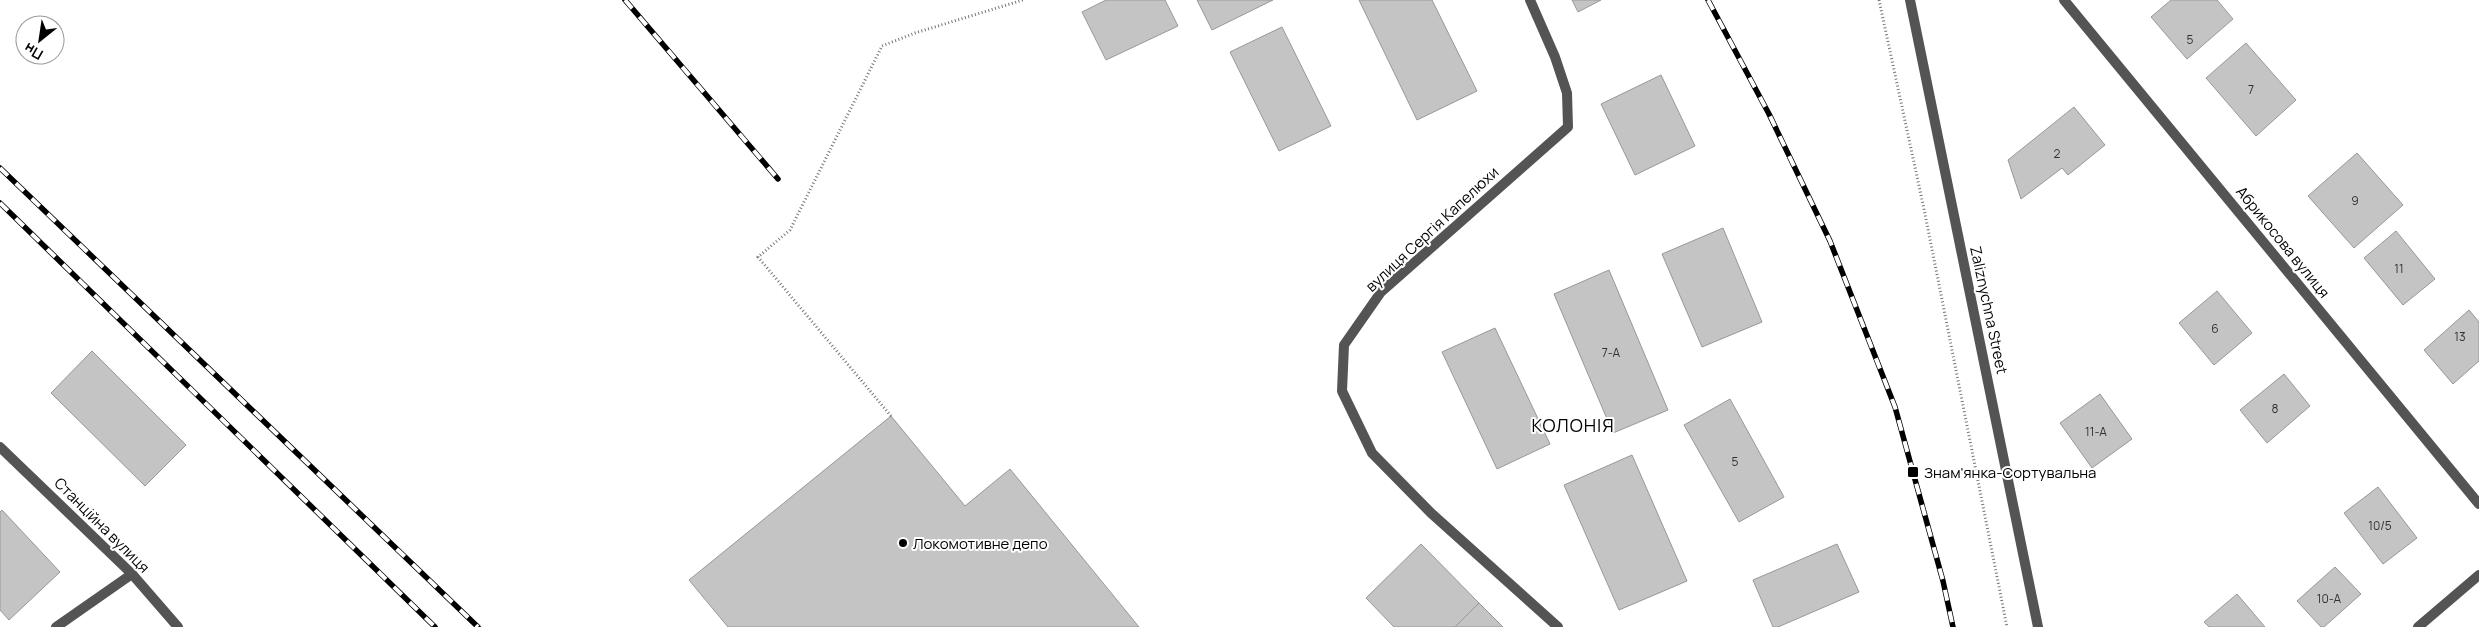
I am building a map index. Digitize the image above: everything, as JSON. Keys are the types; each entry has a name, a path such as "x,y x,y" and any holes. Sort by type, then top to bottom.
{"street":[{"name":"вулиця Сергія Капелюхи","path":"1530,0 1555,57 1567,93 1568,127 1381,292 1344,345 1342,391 1372,453 1431,513 1558,627"},
{"name":"Zaliznychna Street","path":"1910,0 2038,627"},
{"name":"Абрикосова вулиця","path":"2064,0 2479,504"},
{"name":"Станційна вулиця","path":"0,447 132,574 178,627"},
{"path":"56,627 132,574"},
{"path":"2418,627 2479,575"}],"path":[{"path":"891,416 758,256 790,230 882,46 916,33 1023,0"},
{"path":"1879,0 1924,209 2007,627"}],"building":[{"path":"1106,0 1165,0 1178,26 1106,60 1082,12"},
{"path":"1197,0 1273,0 1212,30"},
{"path":"1359,0 1432,0 1477,91 1417,120"},
{"path":"1572,0 1601,0 1578,12"},
{"path":"2171,0 2217,0 2233,19 2187,59 2151,17"},
{"path":"1282,27 1331,126 1279,151 1230,52"},
{"path":"2246,43 2296,100 2256,136 2206,78"},
{"path":"1661,75 1695,146 1635,175 1601,104"},
{"path":"2074,107 2105,145 2068,175 2062,168 2021,199 2008,160"},
{"path":"2357,153 2403,205 2354,248 2308,196"},
{"path":"1723,228 1762,322 1702,347 1662,254"},
{"path":"2396,231 2435,279 2403,305 2364,258"},
{"path":"1609,270 1668,410 1613,433 1554,294"},
{"path":"2217,291 2252,333 2214,365 2179,323"},
{"path":"2469,310 2479,322 2479,361 2453,384 2424,350"},
{"path":"1495,328 1550,444 1497,469 1442,352"},
{"path":"92,351 186,445 145,486 51,393"},
{"path":"2284,374 2310,406 2267,443 2240,410"},
{"path":"2100,394 2132,439 2092,468 2060,423"},
{"path":"1730,399 1784,497 1739,522 1684,425"},
{"name":"Локомотивне депо","path":"891,416 965,506 1010,469 1139,627 728,627 689,580"},
{"path":"1632,455 1687,581 1619,610 1564,485"},
{"path":"2378,487 2417,538 2383,564 2344,513"},
{"path":"2,510 60,572 9,620 0,610 0,512"},
{"path":"1421,544 1479,603 1455,627 1394,627 1366,598"},
{"path":"1837,544 1859,592 1778,627 1773,627 1753,580"},
{"path":"2335,567 2361,594 2324,627 2321,627 2297,601"},
{"path":"2237,594 2265,627 2209,627 2204,622"},
{"path":"1479,603 1503,627 1455,627"}],"railway":[{"path":"625,0 778,179"},
{"path":"1708,0 1769,114 1830,241 1895,407 1943,581 1953,627"},
{"path":"0,168 478,627"},
{"path":"0,203 435,627"}],"place":[{"name":"Знам'янка-Сортувальна","path":"1913,472"},
{"name":"Локомотивне депо","path":"903,543"}],"district":[{"name":"КОЛОНІЯ","path":"1573,425"}]}
